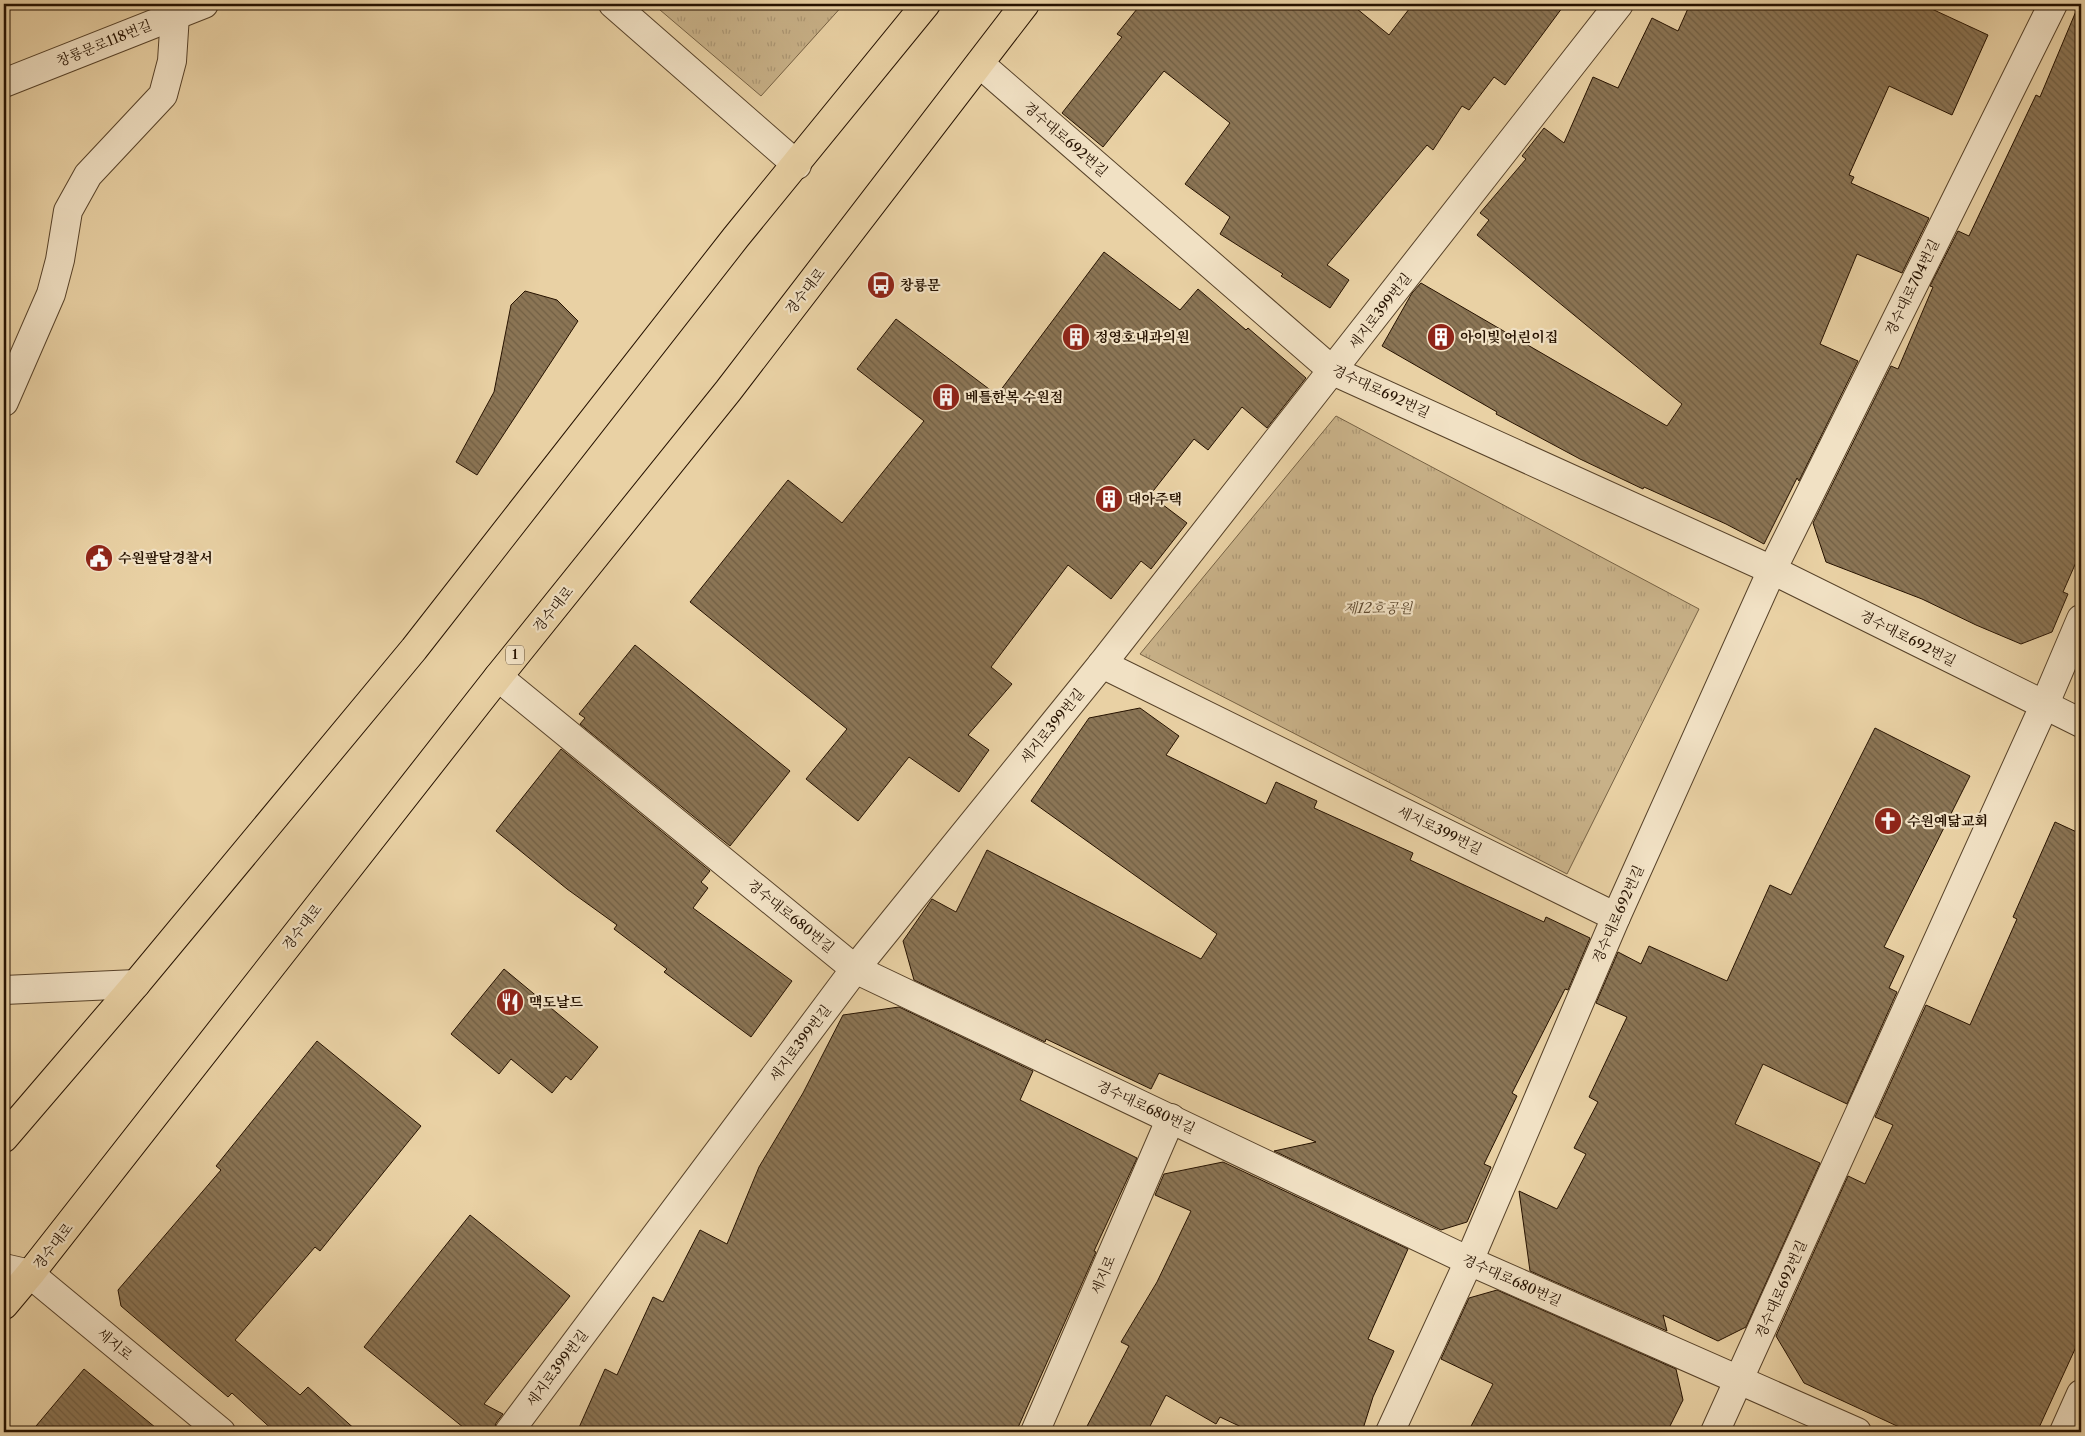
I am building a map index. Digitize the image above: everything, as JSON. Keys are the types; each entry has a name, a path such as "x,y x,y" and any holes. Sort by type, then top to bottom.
{"main road":[{"path":"4,1138 136,984 414,649 736,237 926,4"},
{"name":"경수대로","path":"4,1305 498,677 728,391 1025,4"}],"street":[{"name":"창룡문로118번길","path":"4,83 204,4"},
{"path":"613,4 796,165"},
{"name":"세지로399번길","path":"509,1432 855,969 1102,664 1619,4"},
{"name":"경수대로704번길","path":"1772,570 2052,4"},
{"path":"4,402 51,294 60,260 68,211 88,175 163,95 172,61 175,15"},
{"name":"경수대로692번길","path":"980,64 1333,371 1772,570 2081,723"},
{"name":"경수대로692번길","path":"1469,1261 1616,917 1772,570"},
{"path":"2044,706 2081,619"},
{"name":"세지로399번길","path":"1102,664 1616,917"},
{"name":"경수대로680번길","path":"498,677 855,969 1469,1261 1858,1432"},
{"name":"경수대로692번길","path":"1740,1380 2044,706"},
{"path":"4,990 136,984"},
{"name":"세지로","path":"1036,1432 1171,1118"},
{"path":"1390,1432 1469,1261"},
{"name":"세지로","path":"4,1268 30,1274 221,1432"},
{"path":"1715,1432 1740,1380"},
{"path":"2064,1432 2081,1394"}],"green space":[{"path":"653,4 844,4 761,96"},
{"name":"제12호공원","path":"1336,416 1699,609 1567,874 1140,654"}],"building":[{"path":"1141,4 1351,4 1389,35 1413,4 1565,4 1505,85 1494,77 1469,110 1462,106 1433,150 1427,145 1327,265 1349,280 1330,308 1281,276 1283,274 1220,234 1230,217 1185,184 1230,123 1164,71 1103,147 1062,113 1122,37 1117,34"},
{"path":"1690,4 1921,4 1988,35 1952,115 1889,86 1849,175 1854,177 1851,183 1929,218 1902,273 1857,254 1820,344 1858,361 1799,481 1797,478 1764,544 1726,524 1644,487 1643,489 1580,459 1496,414 1497,412 1382,346 1412,293 1421,283 1667,426 1682,404 1477,235 1489,220 1480,213 1526,159 1522,156 1544,128 1564,143 1593,77 1618,88 1652,18 1678,31"},
{"path":"2079,4 2081,4 2081,551 2063,592 2068,594 2052,632 2021,644 1922,599 1826,562 1813,523 1891,366 1898,369 1933,287 1930,286 1958,231 1969,236 2036,95 2040,97"},
{"path":"1104,252 1180,310 1198,289 1246,330 1248,328 1306,378 1267,428 1242,407 1208,450 1194,439 1150,495 1187,523 1151,569 1141,561 1111,599 1068,565 991,667 1012,684 968,735 989,750 959,792 909,757 858,821 806,779 847,729 690,602 788,480 842,523 924,421 857,369 896,319 997,395"},
{"path":"525,291 557,300 578,321 477,475 456,462 494,392 511,305"},
{"path":"635,645 790,771 730,846 580,724 585,718 579,714"},
{"path":"1140,708 1179,736 1166,755 1266,804 1276,782 1317,801 1314,808 1413,853 1410,860 1544,922 1546,917 1590,938 1568,990 1565,989 1512,1093 1517,1096 1484,1164 1491,1167 1467,1222 1441,1230 1274,1151 1316,1142 1159,1073 1151,1089 1046,1039 1045,1042 914,980 903,941 932,899 956,912 987,850 1201,959 1217,934 1031,801 1089,718"},
{"path":"1875,728 1970,776 1884,947 1904,956 1889,988 1897,992 1847,1104 1763,1064 1735,1124 1820,1163 1746,1327 1718,1341 1663,1315 1667,1331 1530,1271 1519,1191 1557,1209 1586,1154 1574,1148 1598,1102 1589,1097 1627,1017 1596,1003 1618,952 1641,964 1649,946 1727,981 1770,885 1791,895"},
{"path":"561,749 710,871 701,882 708,888 693,908 792,981 751,1037 664,972 667,969 614,929 617,925 567,889 496,831"},
{"path":"2055,822 2081,834 2081,1336 2037,1432 1910,1432 1804,1383 1776,1336 1848,1176 1865,1184 1893,1125 1875,1117 1926,1005 1970,1025 2017,919 2013,917"},
{"name":"맥도날드","path":"504,969 598,1047 571,1080 566,1076 552,1093 511,1059 499,1074 451,1034"},
{"path":"899,1007 1033,1071 1020,1100 1137,1158 1094,1251 1096,1252 1016,1432 577,1432 605,1369 617,1375 653,1297 663,1302 700,1230 727,1244 759,1167 803,1093 843,1015"},
{"path":"317,1041 421,1126 320,1251 315,1247 235,1340 300,1395 308,1387 358,1432 275,1432 232,1393 228,1397 121,1306 118,1290 221,1170 216,1166"},
{"path":"1223,1162 1408,1249 1368,1339 1394,1351 1373,1397 1362,1432 1252,1432 1220,1417 1216,1424 1166,1395 1147,1432 1084,1432 1129,1346 1121,1342 1157,1282 1191,1211 1155,1195 1164,1174"},
{"path":"470,1215 570,1296 484,1404 503,1414 496,1423 494,1432 469,1432 364,1347"},
{"path":"1497,1290 1676,1369 1683,1400 1667,1432 1468,1432 1493,1384 1441,1359 1469,1298"},
{"path":"84,1369 161,1432 31,1432"}],"place":[{"name":"창룡문","path":"881,285"},
{"name":"정영호내과의원","path":"1076,337"},
{"name":"아이빛 어린이집","path":"1441,337"},
{"name":"베틀한복 수원점","path":"946,397"},
{"name":"대아주택","path":"1109,499"},
{"name":"수원팔달경찰서","path":"99,558"},
{"name":"수원예닮교회","path":"1888,821"},
{"name":"맥도날드","path":"510,1002"}]}
